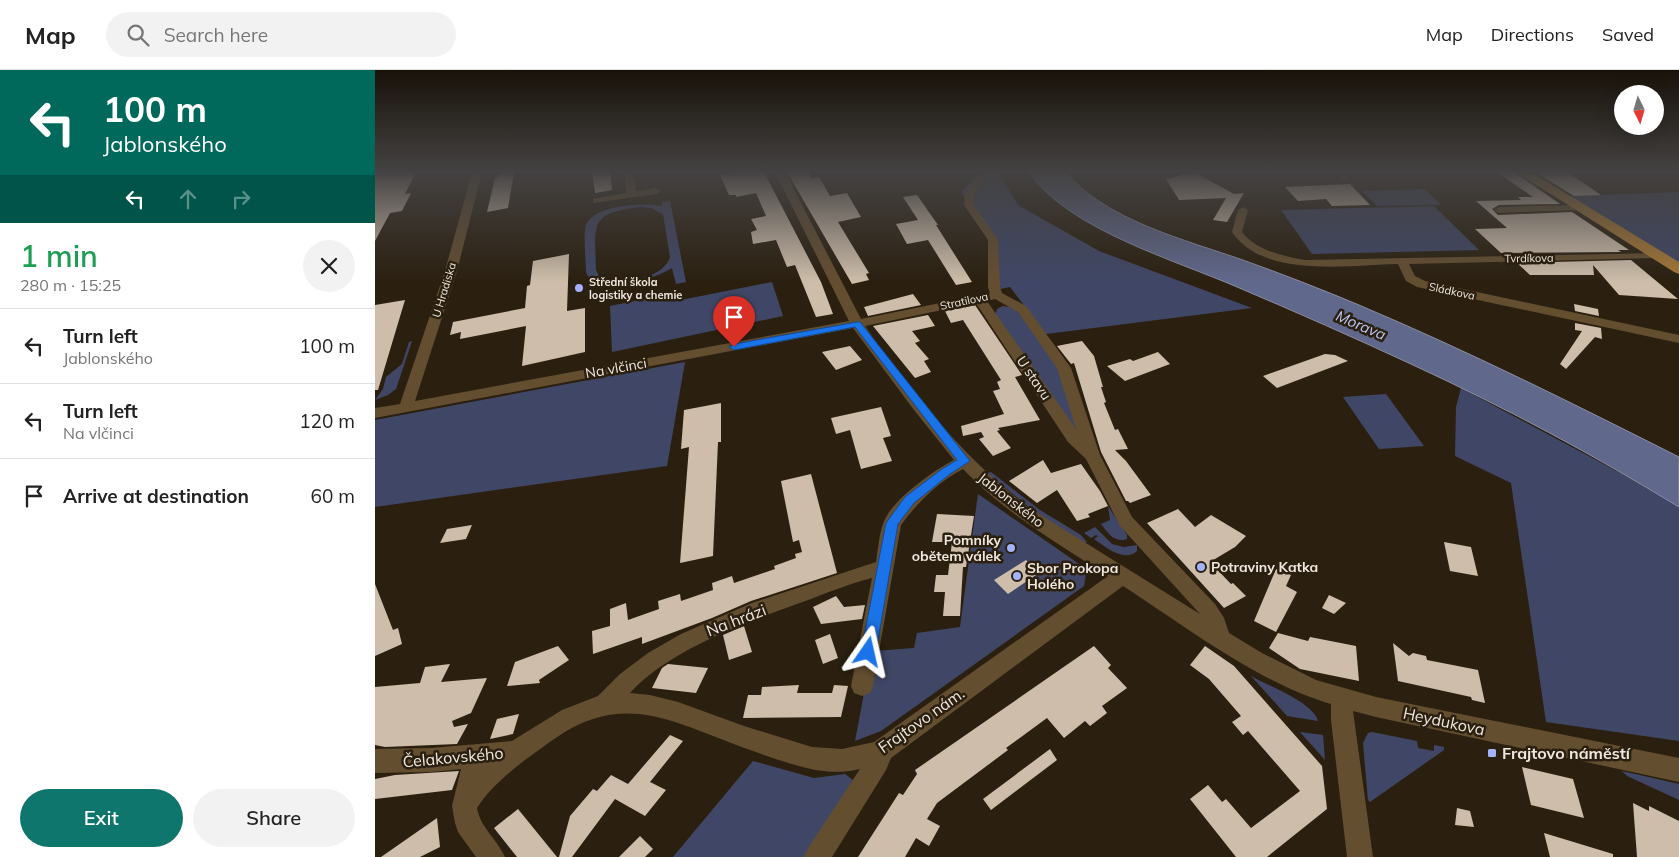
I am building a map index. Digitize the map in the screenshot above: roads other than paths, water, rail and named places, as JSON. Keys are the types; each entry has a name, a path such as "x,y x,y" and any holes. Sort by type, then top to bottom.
{"main road":[{"path":"1578,209 1679,269"}],"street":[{"name":"U Hradiska","path":"406,407 451,271 467,209"},
{"name":"Jablonského","path":"799,209 857,324 916,402 965,461 1011,504 1122,576"},
{"name":"Stratilova","path":"857,324 997,295 994,287 993,240 972,209"},
{"path":"1499,210 1549,209"},
{"path":"1243,210 1237,226 1239,236 1254,248 1281,258 1305,263 1401,261"},
{"name":"Tvrdíkova","path":"1401,261 1656,256"},
{"name":"Sládkova","path":"1401,261 1410,278 1421,284 1679,339"},
{"name":"U stavu","path":"997,295 1022,309 1064,368 1092,456 1114,501 1130,526 1208,610 1217,624 1221,638"},
{"name":"U stavu","path":"979,298 1074,438 1092,456"},
{"name":"Na vlčinci","path":"375,413 857,324"},
{"path":"862,686 892,523 899,512 923,488 946,471 965,461"},
{"name":"Na hrázi","path":"605,705 626,682 674,648 701,634 861,573 885,567"},
{"name":"Heydukova","path":"1122,576 1221,638 1287,677 1312,689 1375,708 1679,770"},
{"name":"Frajtovo nám.","path":"605,705 637,703 662,706 751,740 803,756 828,761 851,760 881,751 1122,576"},
{"path":"1342,698 1342,720 1360,857"},
{"path":"516,752 556,725 587,710 605,705"},
{"path":"817,857 878,762 881,751"},
{"name":"Čelakovského","path":"375,762 431,760 516,752"},
{"name":"Čelakovského","path":"467,798 487,776 516,752"},
{"path":"477,755 468,782 467,798 464,806 465,819 492,857"}],"water":[{"name":"Morava","path":"1067,209 1112,209 1124,216 1172,236 1243,260 1345,299 1521,378 1679,457 1679,507 1581,450 1447,381 1237,287 1124,241"}],"place":[{"name":"Střední škola logistiky a chemie","path":"579,288"},
{"name":"Pomníky obětem válek","path":"1011,548"},
{"name":"Potraviny Katka","path":"1201,567"},
{"name":"Sbor Prokopa Holého","path":"1017,576"},
{"name":"Frajtovo náměstí","path":"1492,753"}]}
